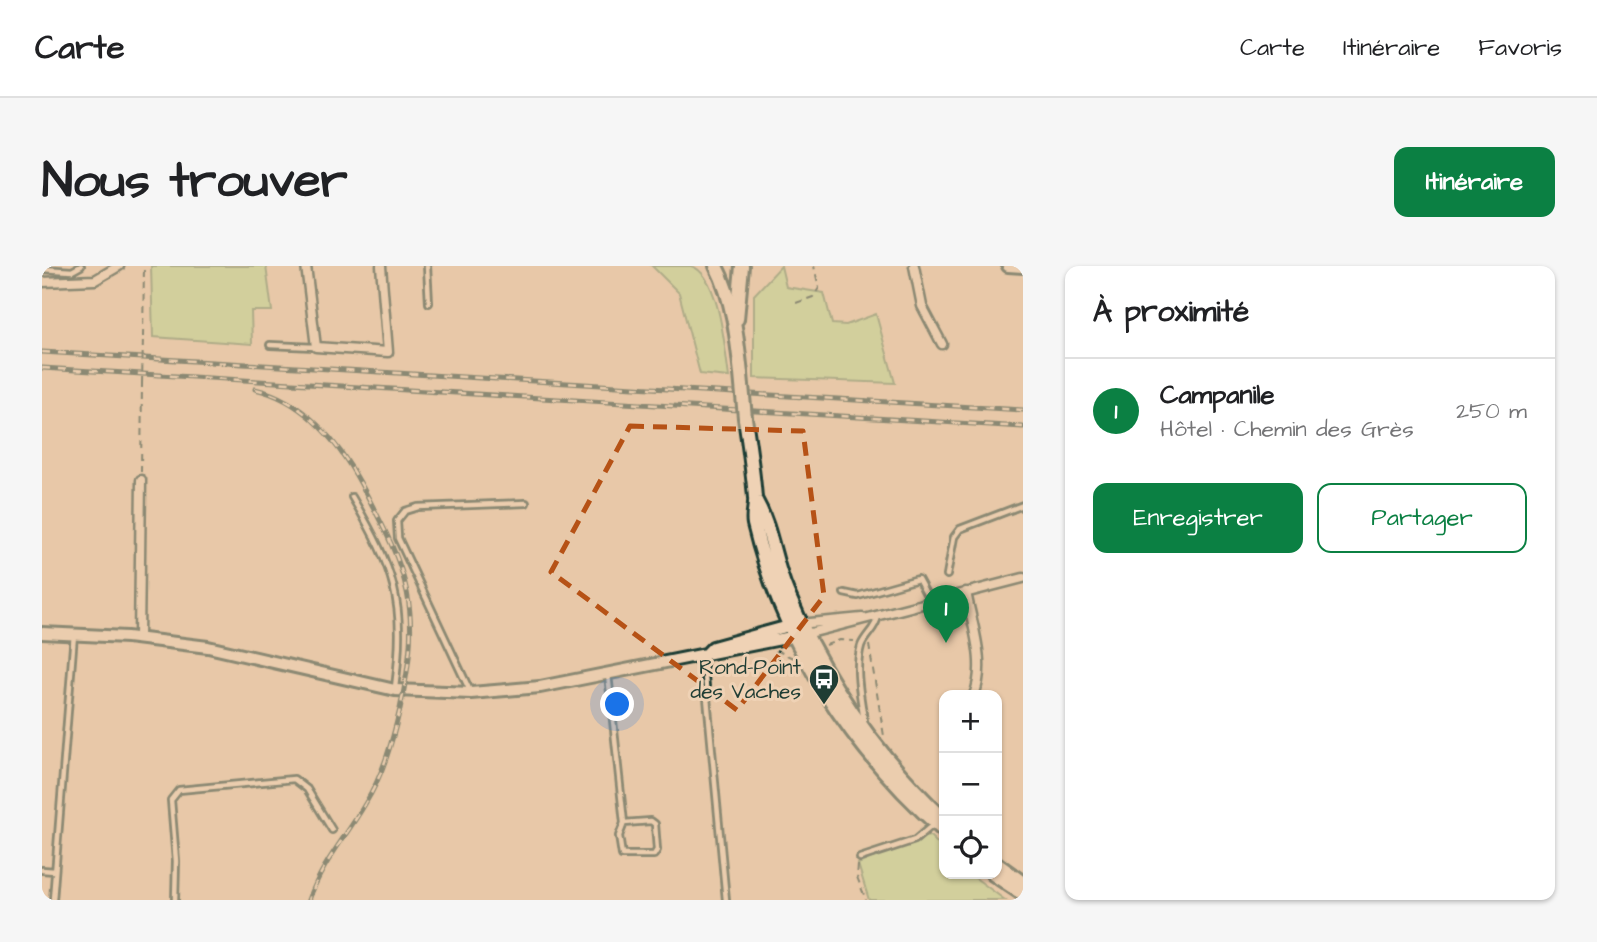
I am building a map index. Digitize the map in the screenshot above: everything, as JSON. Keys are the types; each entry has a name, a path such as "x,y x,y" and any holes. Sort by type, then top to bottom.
{"main road":[{"path":"716,266 723,280 736,330 756,501 764,514 797,630 836,710 876,760 939,822"},
{"path":"736,330 742,266"},
{"path":"797,630 866,732 939,822"},
{"path":"1002,868 1023,883"},
{"path":"1000,879 1023,894"}],"street":[{"path":"42,282 95,280 119,266"},
{"path":"306,266 316,347 388,352 381,266"},
{"path":"914,266 922,306 942,344"},
{"path":"1008,266 1023,267"},
{"path":"139,638 141,480"},
{"path":"42,633 139,638 224,650 395,690 471,693 540,687 706,653 713,647 797,630 856,623 878,613 1023,578"},
{"path":"966,592 980,666 981,679 976,690"}],"lane":[{"path":"42,269 72,271 82,266"},
{"path":"426,266 429,303"},
{"path":"270,345 316,347"},
{"path":"352,497 384,551 395,587 401,632 395,690"},
{"path":"471,693 398,538 397,522 405,511 418,507 526,503"},
{"path":"947,575 954,537 960,529 1023,505"},
{"path":"844,593 858,596 918,579 930,601"},
{"path":"866,732 858,665 862,643 876,625 878,613"},
{"path":"53,900 74,634"},
{"path":"706,653 726,900"},
{"path":"608,672 624,823 619,836 622,855 654,855 657,850 654,824 651,821 624,823"},
{"path":"175,900 176,861 171,800 179,790 294,779 307,789 332,830"},
{"path":"860,858 915,840 939,825"},
{"path":"42,870 55,871"}],"path":[{"path":"141,480 144,266"},
{"path":"796,303 813,297 819,288 814,266"},
{"path":"818,649 840,640 858,642"},
{"path":"867,644 870,646 885,738"},
{"path":"771,647 799,659"},
{"path":"860,858 857,877 866,900"}],"highlighted area":[{"path":"630,426 803,431 824,596 737,710 551,572"}],"green space":[{"path":"151,266 266,266 272,311 251,311 252,344 153,337"},
{"path":"652,266 691,266 701,272 709,283 723,333 729,377 700,374 679,293"},
{"path":"781,266 786,287 824,293 832,324 846,325 876,314 895,383 754,378 754,295"},
{"path":"930,836 939,845 939,879 977,879 1005,900 869,900 858,864 915,839"}],"railway":[{"path":"42,352 1023,410"},
{"path":"42,368 1023,427"},
{"path":"255,389 273,395 304,413 331,439 353,470 401,569 410,618 407,674 386,758 377,782 327,862 309,900"}],"place":[{"name":"Campanile","path":"946,643"},
{"name":"Rond-Point des Vaches","path":"824,706"}]}
